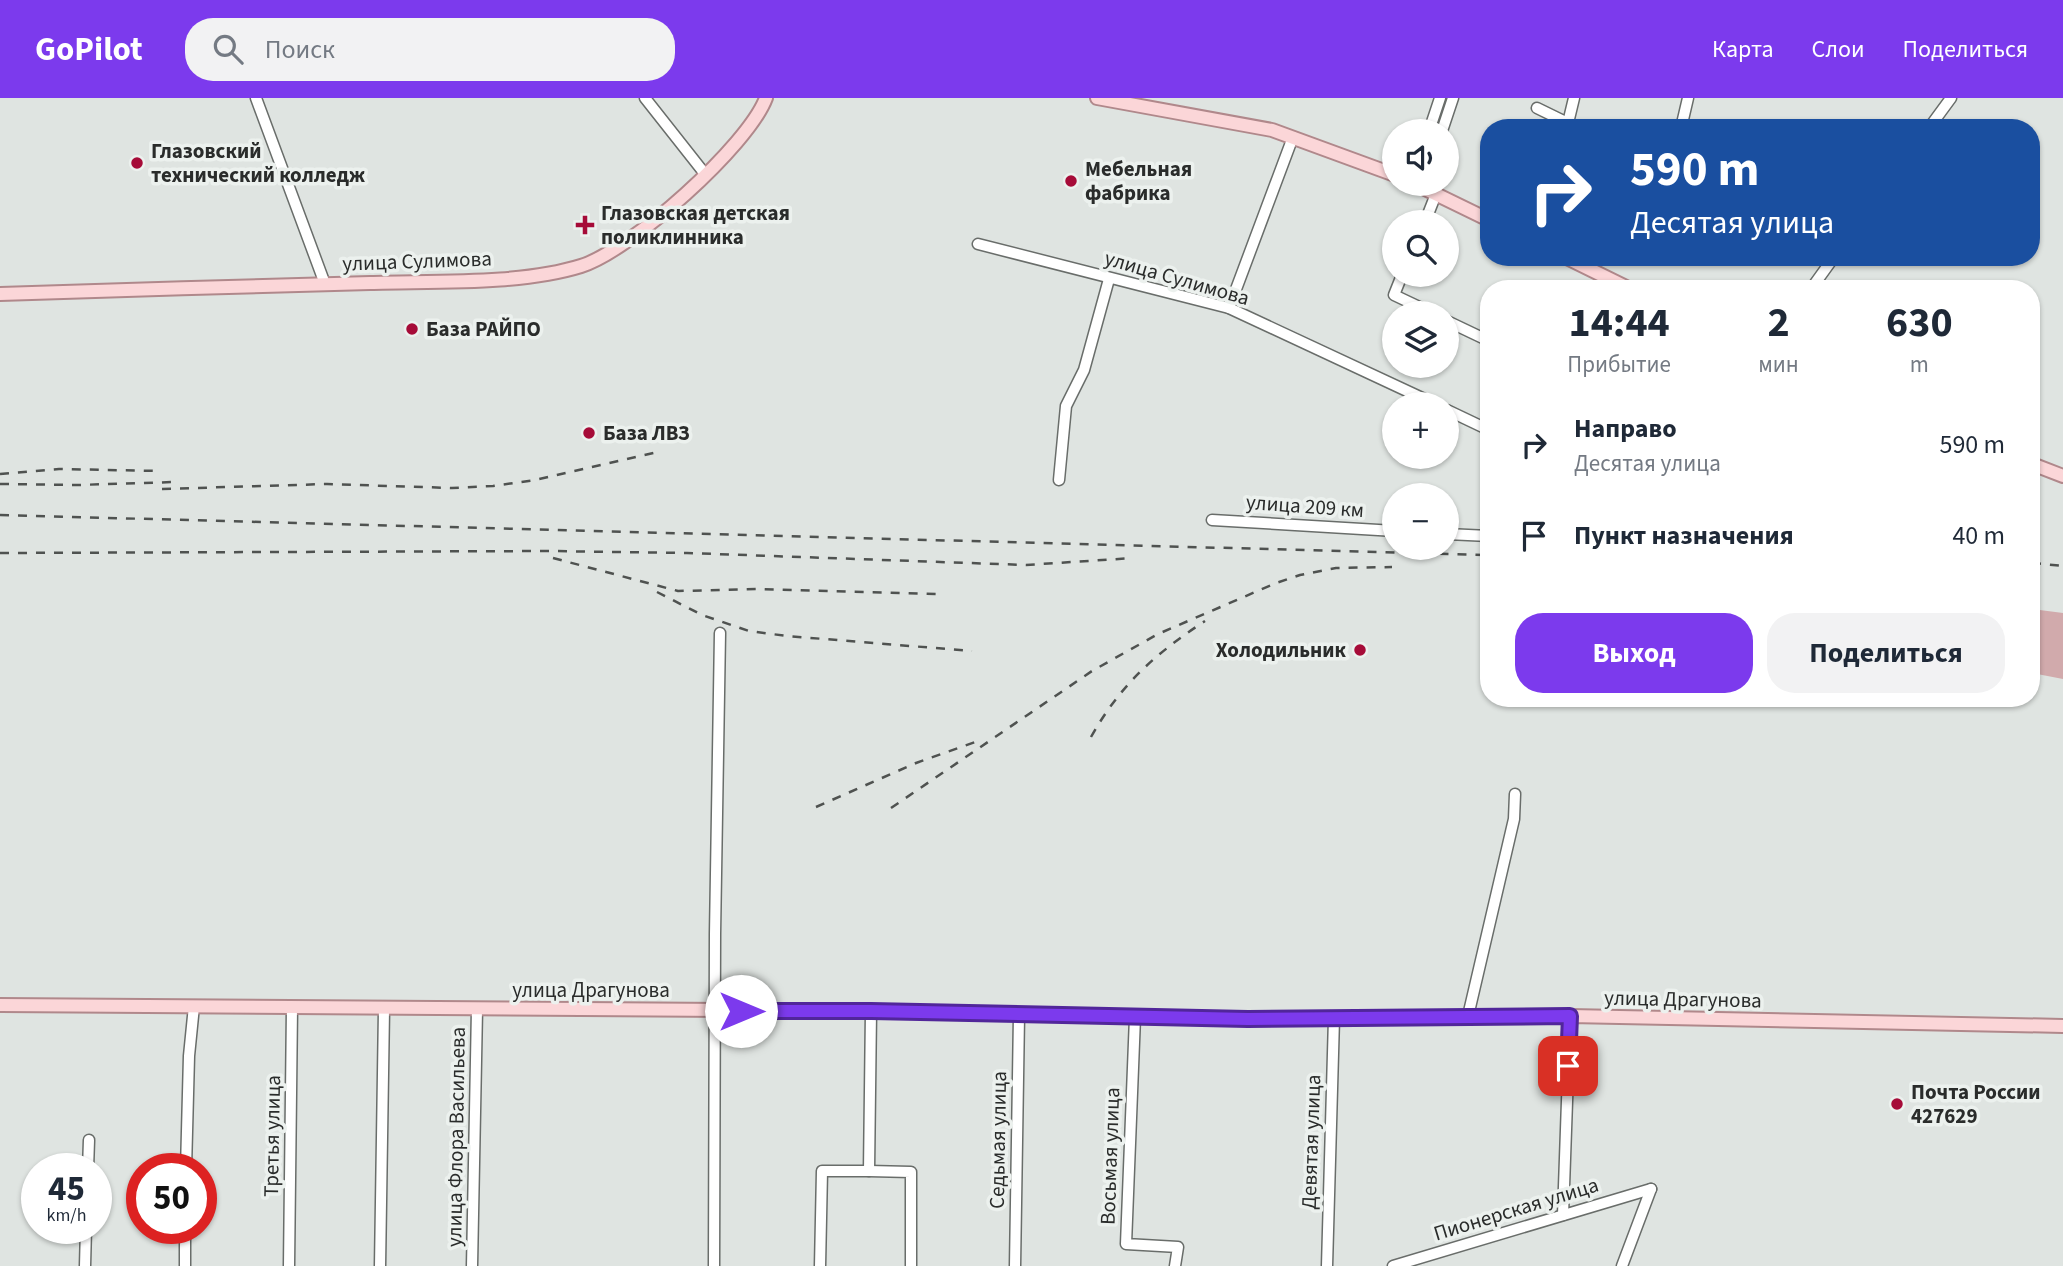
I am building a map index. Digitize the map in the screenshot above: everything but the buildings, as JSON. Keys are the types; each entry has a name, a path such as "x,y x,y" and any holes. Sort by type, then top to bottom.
{"main road":[{"name":"улица Сулимова","path":"0,294 463,280 542,275 566,270 614,251 655,219 705,174 754,120 766,98"},
{"path":"1097,98 1272,130 1382,170"},
{"path":"1440,196 1480,216"},
{"path":"1584,266 1612,280"},
{"path":"2040,467 2063,477"},
{"name":"улица Драгунова","path":"0,1005 871,1011 1135,1017 1570,1016 2063,1026"}],"street":[{"path":"256,98 325,284"},
{"path":"645,98 705,174"},
{"path":"1433,119 1440,98"},
{"path":"1446,119 1453,98"},
{"path":"1573,119 1574,98"},
{"path":"1683,119 1688,98"},
{"path":"1935,119 1951,98"},
{"path":"1538,108 1559,119"},
{"path":"1229,308 1293,137"},
{"name":"улица Сулимова","path":"978,244 1229,308 1409,392"},
{"path":"1059,480 1066,406 1084,370 1108,279"},
{"path":"1397,287 1394,295 1407,301"},
{"path":"1459,327 1480,337"},
{"path":"1459,416 1480,426"},
{"name":"улица 209 км","path":"1212,520 1382,530"},
{"path":"1459,535 1480,536"},
{"path":"714,1266 720,633"},
{"path":"1468,1016 1514,819 1516,794"},
{"path":"186,1153 189,1056 194,1006"},
{"name":"Третья улица","path":"289,1266 292,1007"},
{"path":"380,1266 384,1009"},
{"name":"улица Флора Васильева","path":"472,1266 477,1009"},
{"path":"869,1171 871,1011"},
{"name":"Седьмая улица","path":"1015,1266 1019,1015"},
{"path":"1563,1215 1570,1016"},
{"name":"Восьмая улица","path":"1135,1017 1126,1244 1178,1247 1175,1266"},
{"name":"Девятая улица","path":"1326,1266 1334,1018"},
{"path":"89,1140 89,1153"},
{"path":"820,1266 822,1171 911,1172 911,1266"},
{"name":"Пионерская улица","path":"1392,1266 1651,1189 1622,1266"},
{"path":"85,1266 86,1244"},
{"path":"186,1244 186,1266"}],"shaded area":[{"path":"2040,610 2063,613 2063,679 2040,675"}],"railway":[{"path":"162,489 327,484 452,488 493,486 535,480 662,451"},
{"path":"0,474 59,469 161,471"},
{"path":"0,484 174,482"},
{"path":"0,515 1480,555"},
{"path":"0,553 550,551 1026,565 1133,558"},
{"path":"553,558 678,591 757,589 938,594"},
{"path":"2040,564 2063,566"},
{"path":"891,808 1092,671 1158,634 1300,575 1336,568 1392,567"},
{"path":"657,592 702,615 749,631 972,651"},
{"path":"1091,737 1114,701 1140,672 1171,645 1205,621"},
{"path":"816,807 916,763 978,741"}],"place":[{"name":"Глазовский технический колледж","path":"137,163"},
{"name":"Мебельная фабрика","path":"1071,181"},
{"name":"Глазовская детская поликлинника","path":"585,225"},
{"name":"База РАЙПО","path":"412,329"},
{"name":"База ЛВЗ","path":"589,433"},
{"name":"Холодильник","path":"1360,650"},
{"name":"Почта России 427629","path":"1897,1104"}],"route":[{"path":"741,1011 1248,1019 1570,1016 1568,1066"}]}
